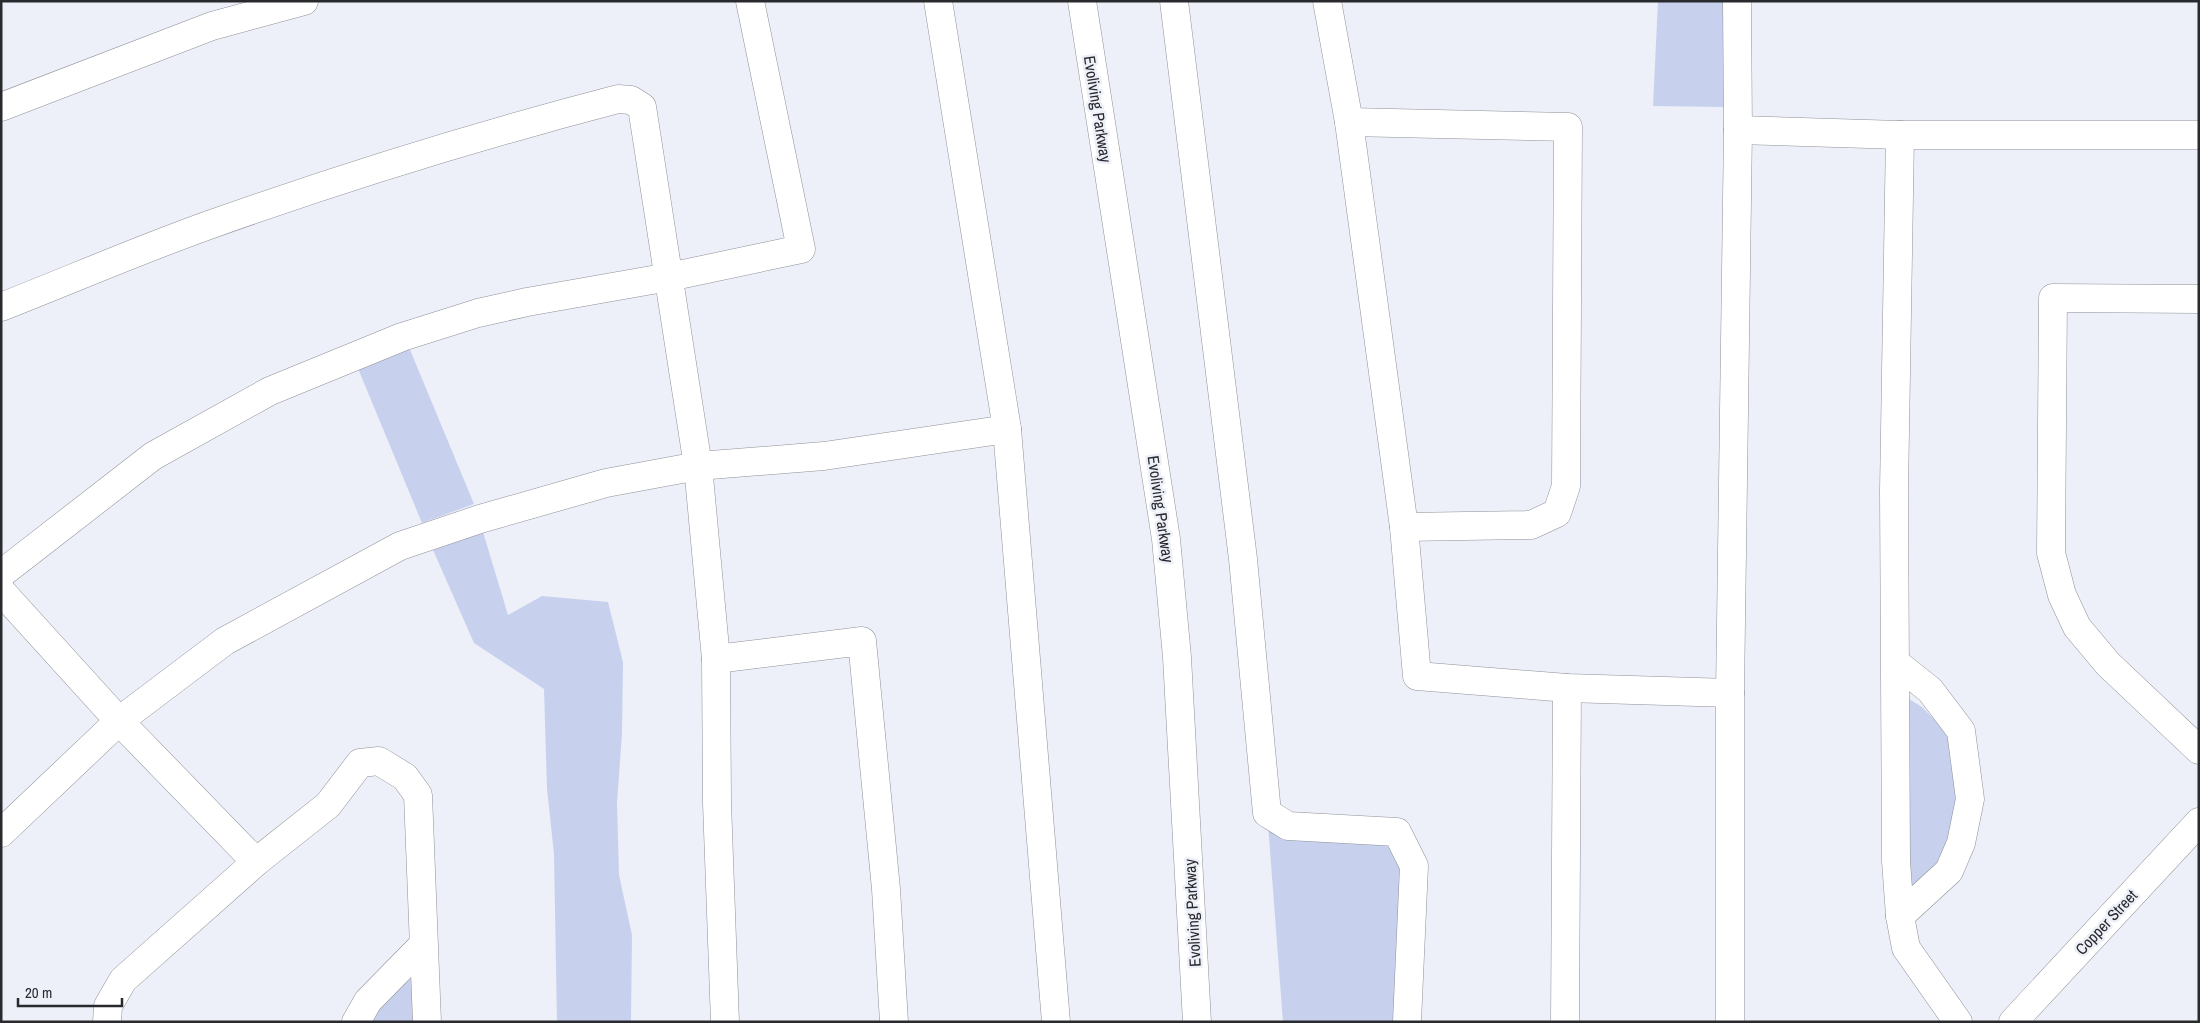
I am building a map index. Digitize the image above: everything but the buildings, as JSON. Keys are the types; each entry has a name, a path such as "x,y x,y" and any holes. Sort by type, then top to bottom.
{"street":[{"path":"1,107 212,26 304,1"},
{"path":"1,574 153,456 270,391 402,337 478,313 527,302 669,277 801,249 750,1"},
{"path":"938,1 1007,429 1056,1022"},
{"name":"Evoliving Parkway","path":"1082,1 1166,539 1178,657 1198,1022"},
{"path":"1174,1 1243,559 1267,813 1288,826 1397,832 1414,866 1407,1022"},
{"path":"1327,1 1349,122 1404,527 1417,676 1567,688 1730,693"},
{"path":"1730,1022 1730,693 1738,130 1737,1"},
{"path":"1,307 217,222 421,155 513,127 618,99 631,100 642,107 698,466 716,659 717,803 725,1022"},
{"path":"1349,122 1568,128 1566,486 1557,513 1531,525 1404,527"},
{"path":"1738,130 1900,135 2199,135"},
{"path":"1900,135 1894,491 1896,861 1900,916 1906,948 1958,1022"},
{"path":"2199,299 2053,298 2051,553 2062,595 2077,627 2108,664 2199,750"},
{"path":"1,833 120,721 225,641 400,546 480,519 606,483 698,466 824,456 1007,429"},
{"path":"1,591 120,721 256,862"},
{"path":"716,659 862,641 886,889 894,1022"},
{"path":"1896,663 1930,690 1961,731 1970,799 1960,843 1949,871 1900,916"},
{"path":"1565,1022 1567,688"},
{"path":"107,1022 108,1006 123,980 256,862 328,805 360,763 379,761 405,777 418,795 427,1022"},
{"name":"Copper Street","path":"2013,1022 2199,822"},
{"path":"356,1022 368,1001 423,945"}],"shaded area":[{"path":"1658,1 1726,1 1724,107 1653,106"},
{"path":"408,345 474,504 422,523 357,366"},
{"path":"483,532 508,615 542,596 608,602 623,662 622,733 617,803 619,875 632,935 631,1022 557,1022 554,854 547,789 544,689 474,643 433,550"},
{"path":"1904,696 1922,707 1953,739 1962,800 1944,864 1906,904"},
{"path":"1268,824 1396,840 1407,869 1401,1022 1283,1022"},
{"path":"415,976 418,1022 370,1022 377,1004"}]}
